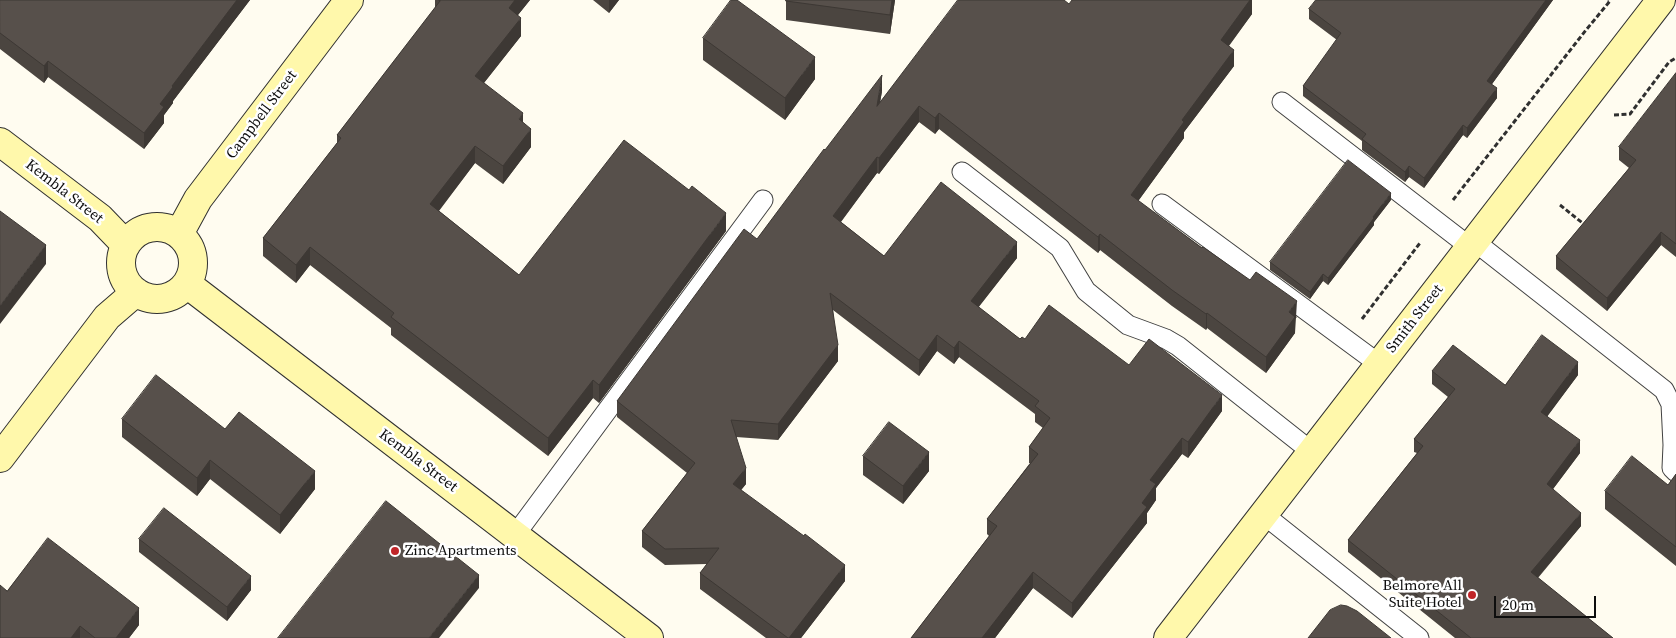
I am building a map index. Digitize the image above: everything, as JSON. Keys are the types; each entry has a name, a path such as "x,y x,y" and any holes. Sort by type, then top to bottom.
{"street":[{"name":"Campbell Street","path":"179,234 198,199 350,0"},
{"name":"Smith Street","path":"1168,638 1661,0"},
{"name":"Kembla Street","path":"0,142 100,218 126,245"},
{"path":"153,227 164,227 179,234 191,248 193,260 192,272 187,284 178,293 167,298 154,299 142,296 124,279 121,266 122,255 126,245 133,236 142,230 153,227"},
{"name":"Kembla Street","path":"187,284 648,638"},
{"path":"0,458 107,317 136,292"}],"lane":[{"path":"1282,102 1436,221 1472,244 1664,390 1671,404 1672,468 1676,472"},
{"path":"962,172 1060,248 1086,291 1128,325 1166,339 1178,346 1312,452"},
{"path":"515,535 763,200"},
{"path":"1162,204 1379,364"},
{"path":"1263,514 1419,638"}],"path":[{"path":"1361,320 1436,221 1610,1 1608,0"},
{"path":"1630,114 1675,58 1676,54"},
{"path":"1560,205 1587,226"}],"building":[{"path":"0,0 237,0 172,86 160,104 164,107 144,133 48,61 44,66 0,33"},
{"path":"439,0 515,0 509,8 521,18 475,76 523,113 519,119 531,129 503,166 475,146 430,204 519,275 624,140 689,190 692,186 726,213 599,385 593,380 548,438 391,317 394,313 310,247 296,265 263,238 341,138 337,135"},
{"path":"731,0 737,0 815,57 785,98 703,38"},
{"path":"786,0 892,0 890,15"},
{"path":"958,0 1064,0 1069,4 1072,0 1250,0 1221,40 1234,50 1182,120 1184,122 1131,195 1202,248 1250,280 1256,272 1297,301 1289,312 1295,317 1266,357 1207,313 1172,290 1100,234 1098,237 939,113 935,118 919,106 879,158 877,157 833,216 884,256 941,182 1017,242 971,301 1020,339 1022,337 1025,339 1049,305 1129,365 1149,339 1222,395 1188,442 1182,438 1150,480 1156,484 1142,503 1147,507 1072,603 1033,572 982,638 911,638 997,526 987,519 1038,454 1029,447 1050,418 1035,406 1039,401 959,341 954,348 937,335 919,360 830,293 838,345 778,424 731,420 746,468 733,484 804,536 805,534 845,565 788,638 700,573 719,548 665,549 642,531 695,463 617,401 744,229 757,239 882,75 877,106"},
{"path":"1316,0 1546,0 1487,81 1497,88 1467,128 1463,125 1424,178 1409,166 1405,172 1362,139 1366,134 1303,86 1341,33 1309,9"},
{"path":"1676,73 1676,244 1661,232 1607,298 1556,256 1636,160 1619,147"},
{"path":"1348,160 1391,193 1328,278 1323,274 1310,292 1270,262"},
{"path":"0,211 46,245 0,306"},
{"path":"1542,335 1578,362 1541,412 1580,440 1547,484 1581,513 1531,572 1613,638 1471,638 1348,540 1423,446 1414,439 1455,389 1432,371 1453,345 1505,385"},
{"path":"156,375 225,429 239,412 315,471 280,515 210,460 197,478 122,419"},
{"path":"889,422 929,452 903,486 863,456"},
{"path":"1632,456 1668,485 1676,474 1676,547 1605,491"},
{"name":"Zinc Apartments","path":"386,501 479,575 429,638 278,638"},
{"path":"164,508 251,576 227,607 139,539"},
{"path":"48,538 139,608 116,638 95,638 80,626 71,638 0,638 0,585 7,591"},
{"path":"1341,605 1357,611 1391,638 1308,638 1330,610"}],"place":[{"name":"Zinc Apartments","path":"395,551"},
{"name":"Belmore All Suite Hotel","path":"1472,595"}]}
